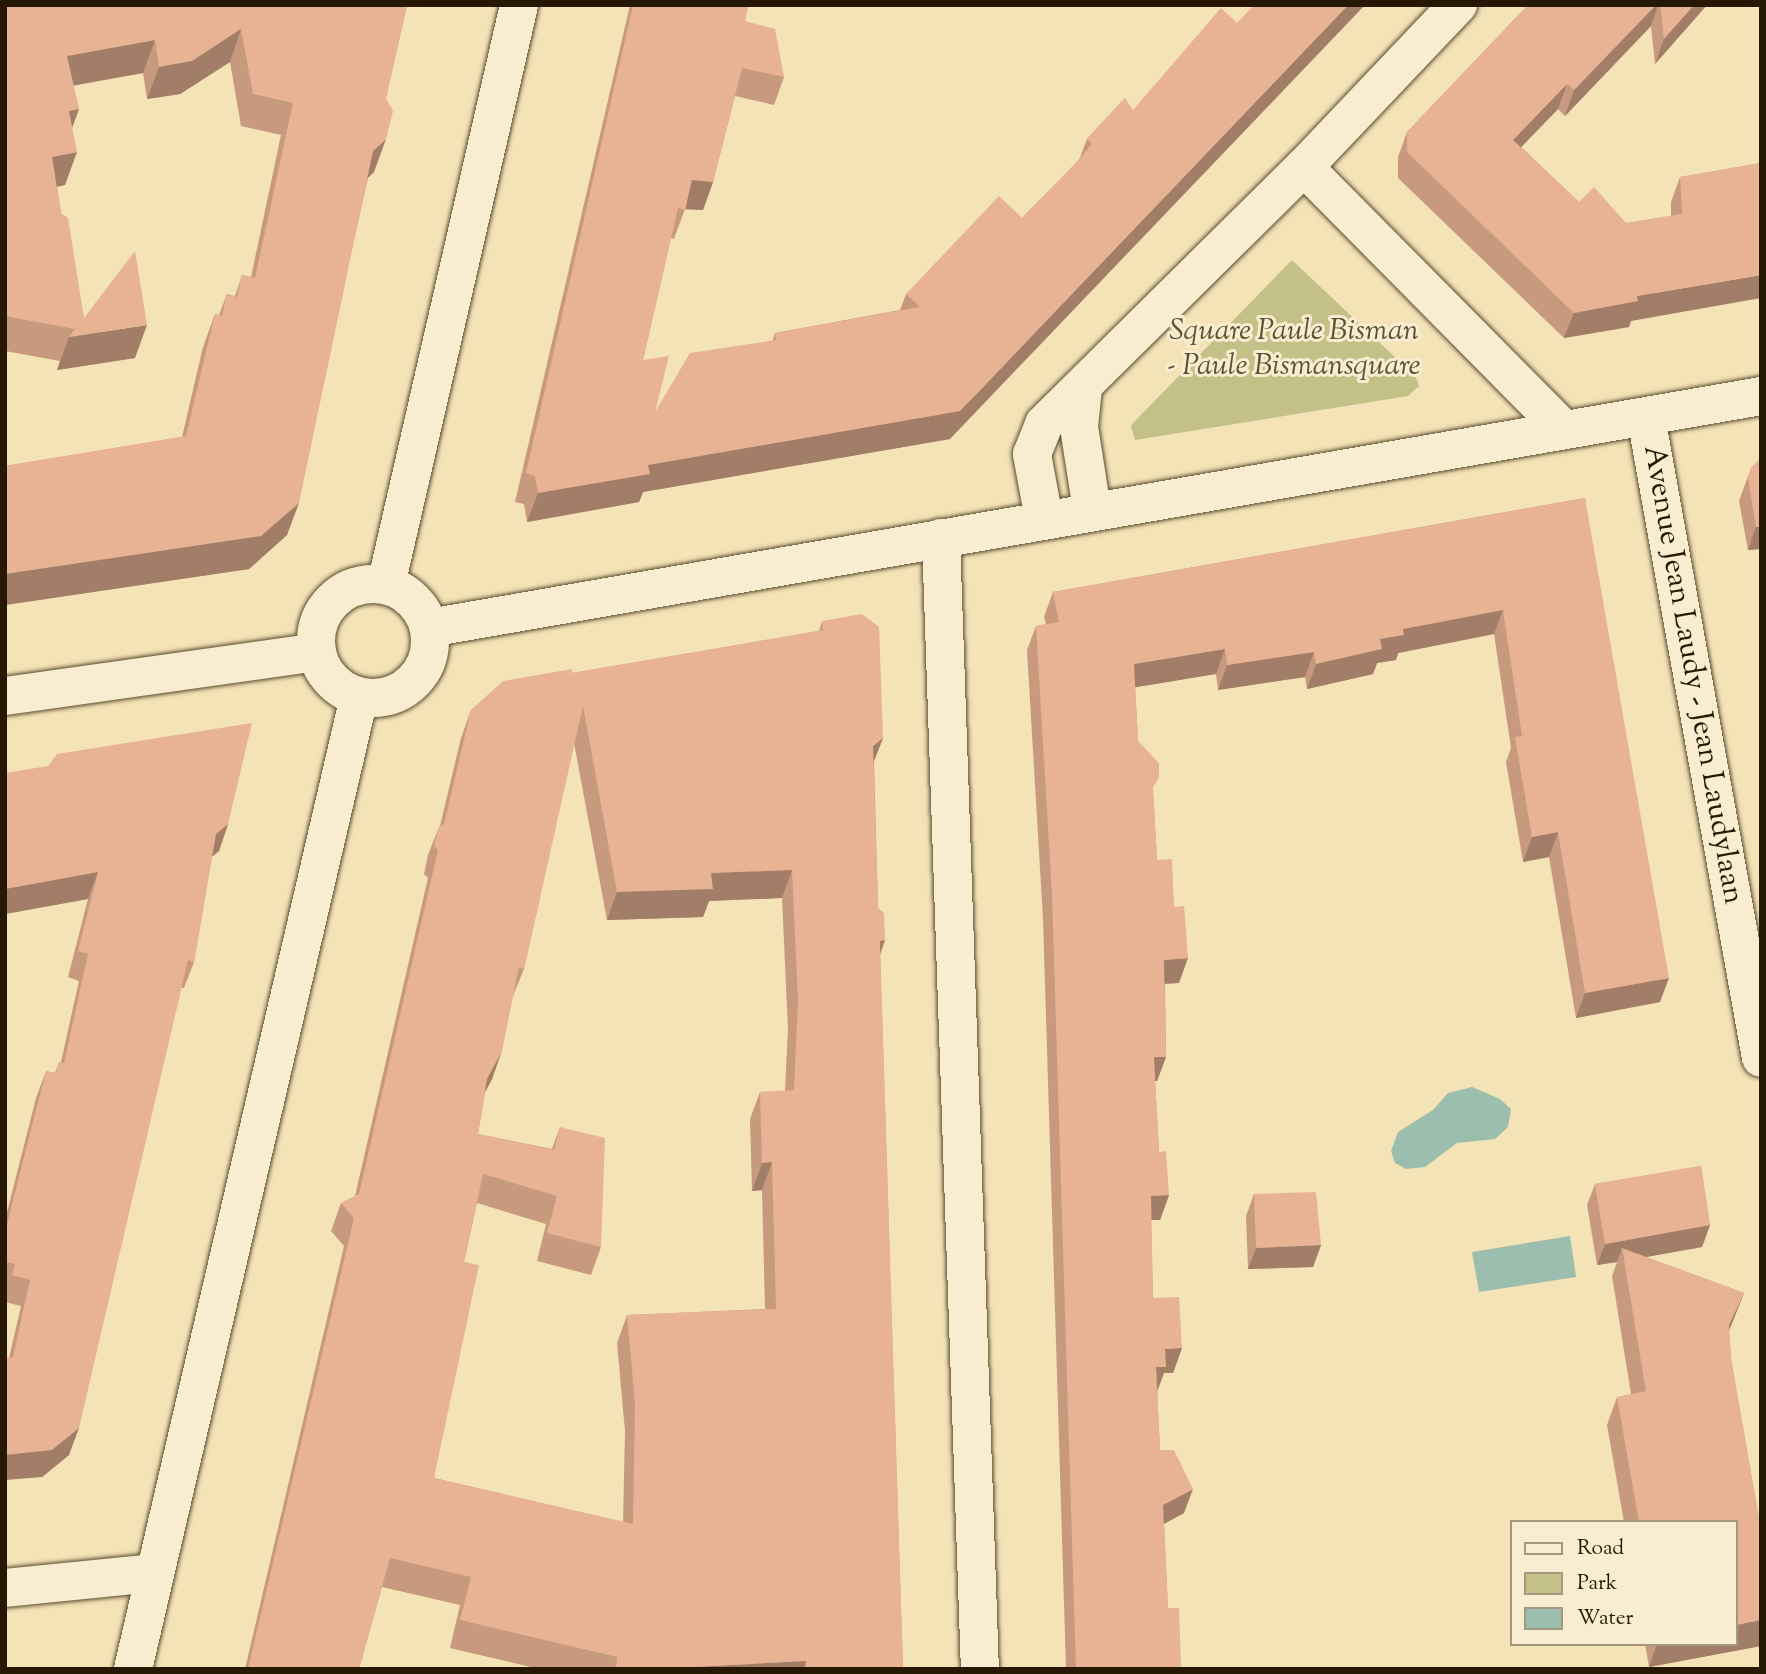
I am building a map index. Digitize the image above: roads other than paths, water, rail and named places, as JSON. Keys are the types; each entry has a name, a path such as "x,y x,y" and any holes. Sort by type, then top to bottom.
{"street":[{"path":"386,585 519,5"},
{"path":"1044,519 1032,454 1044,424 1304,167 1458,5"},
{"path":"1304,167 1563,429"},
{"path":"1083,387 1079,427 1092,510"},
{"path":"429,628 1092,510 1761,396"},
{"name":"Avenue Jean Laudy - Jean Laudylaan","path":"1646,416 1761,1058"},
{"path":"941,538 980,1669"},
{"path":"386,585 409,596 429,628 426,661 407,687 383,697 359,696 330,679 317,652 317,631 334,599 359,586 386,585"},
{"path":"5,696 317,652"},
{"path":"133,1669 359,696"},
{"path":"5,1588 154,1573"}],"water":[{"path":"1472,1087 1500,1099 1511,1109 1508,1127 1495,1139 1457,1143 1425,1167 1406,1169 1395,1163 1391,1151 1398,1132 1433,1110 1448,1093"},
{"path":"1570,1236 1576,1277 1479,1292 1472,1252"}],"park label":[{"name":"Square Paule Bisman - Paule Bismansquare","path":"1294,349"}]}
